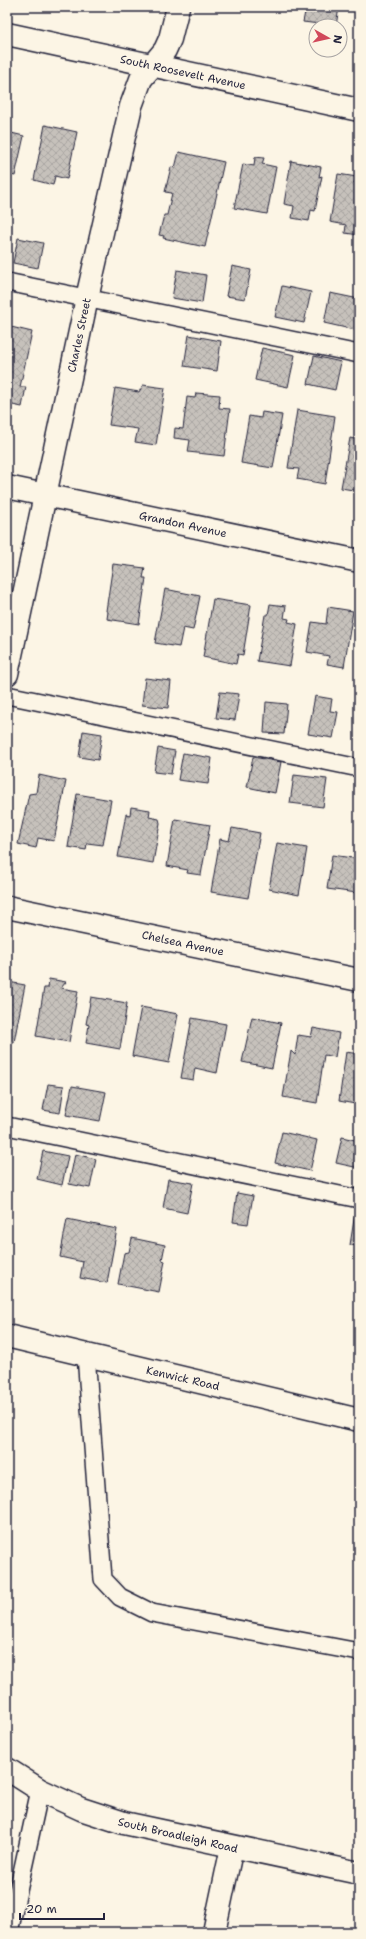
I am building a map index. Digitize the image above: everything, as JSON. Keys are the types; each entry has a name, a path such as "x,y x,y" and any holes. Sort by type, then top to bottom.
{"street":[{"name":"Charles Street","path":"7,674 87,298 131,106 142,79 165,50 170,39 178,7"},
{"name":"South Roosevelt Avenue","path":"7,34 359,110"},
{"name":"Grandon Avenue","path":"7,487 359,561"},
{"name":"Chelsea Avenue","path":"7,907 359,980"},
{"name":"Kenwick Road","path":"7,1336 359,1420"},
{"name":"South Broadleigh Road","path":"7,1769 40,1790 82,1809 124,1823 359,1873"},
{"path":"214,1932 232,1847"}],"lane":[{"path":"7,282 359,354"},
{"path":"7,695 359,768"},
{"path":"7,1126 359,1199"},
{"path":"86,1355 102,1579 120,1597 152,1613 359,1652"},
{"path":"9,1932 40,1790"}],"building":[{"path":"306,7 339,7 337,18 308,18 308,23 303,22"},
{"path":"45,125 77,132 67,179 55,176 53,185 34,180"},
{"path":"7,132 24,136 15,176 7,174"},
{"path":"179,152 224,162 205,247 163,238 164,236 159,235 164,215 167,215 172,193 165,192 171,167 175,168"},
{"path":"255,157 264,158 262,164 276,167 267,214 234,208 243,164 254,166"},
{"path":"291,161 321,167 319,177 322,176 315,211 311,210 309,221 292,218 294,206 284,204"},
{"path":"338,174 357,177 354,183 359,183 359,235 345,233 346,225 330,222"},
{"path":"18,238 43,243 38,268 13,263"},
{"path":"232,266 251,270 245,299 226,296"},
{"path":"177,270 206,275 202,303 172,298"},
{"path":"282,286 311,292 304,323 275,317"},
{"path":"330,293 359,299 359,310 355,330 324,323"},
{"path":"7,326 32,332 20,387 26,387 22,407 8,404 7,408"},
{"path":"189,335 221,341 217,371 184,366"},
{"path":"262,348 295,355 288,387 255,380"},
{"path":"314,356 341,362 335,390 308,384"},
{"path":"143,385 165,388 156,445 135,442 138,429 109,425 115,388 139,392"},
{"path":"196,393 220,395 219,408 230,409 224,456 188,452 190,440 174,438 175,428 183,429 187,397 195,398"},
{"path":"297,410 335,416 325,484 297,479 299,469 288,468"},
{"path":"262,412 282,415 273,468 241,463 249,416 261,418"},
{"path":"350,438 359,440 359,489 353,490 341,488"},
{"path":"113,564 145,568 143,578 146,578 139,624 107,619 108,612 106,611"},
{"path":"165,589 200,596 193,630 183,628 179,647 155,643"},
{"path":"213,599 251,605 243,655 238,654 236,664 203,657"},
{"path":"270,604 286,606 284,618 289,619 288,622 297,624 290,666 257,661 265,615 268,615"},
{"path":"328,607 353,611 344,667 327,664 329,656 307,652 312,622 326,624"},
{"path":"145,678 171,681 168,708 142,705"},
{"path":"220,692 239,694 235,720 216,718"},
{"path":"315,696 332,699 330,711 338,712 333,738 308,734"},
{"path":"266,702 287,704 284,734 264,733"},
{"path":"83,731 102,734 98,760 79,757"},
{"path":"158,748 175,751 171,774 154,772"},
{"path":"183,753 212,758 208,784 178,780"},
{"path":"253,757 281,762 275,793 247,787"},
{"path":"39,775 66,781 54,841 38,838 36,848 18,844 29,794 36,793"},
{"path":"294,775 327,779 323,807 290,803"},
{"path":"77,794 111,800 103,845 87,843 86,850 68,847"},
{"path":"131,807 150,810 149,817 159,819 160,823 153,863 118,857 126,814 130,815"},
{"path":"175,819 210,825 201,875 187,873 188,870 167,866"},
{"path":"232,828 260,833 248,898 211,892 220,839 229,841"},
{"path":"277,843 307,848 299,895 269,889"},
{"path":"332,855 359,859 359,905 355,904 357,893 327,889"},
{"path":"7,978 9,979 8,982 25,985 14,1042 7,1041"},
{"path":"49,979 66,982 61,988 78,991 69,1042 36,1036 44,988 48,988"},
{"path":"91,997 127,1003 120,1049 86,1043 89,1025 86,1024"},
{"path":"141,1007 178,1014 169,1063 132,1056"},
{"path":"252,1017 281,1023 272,1068 242,1062"},
{"path":"192,1018 226,1024 217,1073 195,1068 193,1080 181,1078"},
{"path":"313,1028 339,1033 335,1057 324,1055 317,1103 283,1097 291,1051 295,1055 298,1035 311,1037"},
{"path":"346,1052 359,1054 359,1093 357,1093 355,1104 339,1101"},
{"path":"48,1084 64,1086 60,1113 43,1110"},
{"path":"72,1086 106,1092 100,1121 66,1115"},
{"path":"282,1132 317,1140 310,1171 275,1163"},
{"path":"342,1137 359,1141 359,1168 336,1163"},
{"path":"43,1151 68,1156 62,1185 37,1179"},
{"path":"75,1154 96,1159 90,1188 69,1184"},
{"path":"168,1179 193,1183 187,1213 163,1208"},
{"path":"237,1193 253,1196 248,1224 233,1222"},
{"path":"355,1213 359,1214 359,1246 350,1245"},
{"path":"67,1219 117,1229 107,1283 80,1278 83,1262 60,1257"},
{"path":"132,1238 165,1245 162,1260 165,1261 159,1292 118,1284 124,1253 129,1252"}]}
